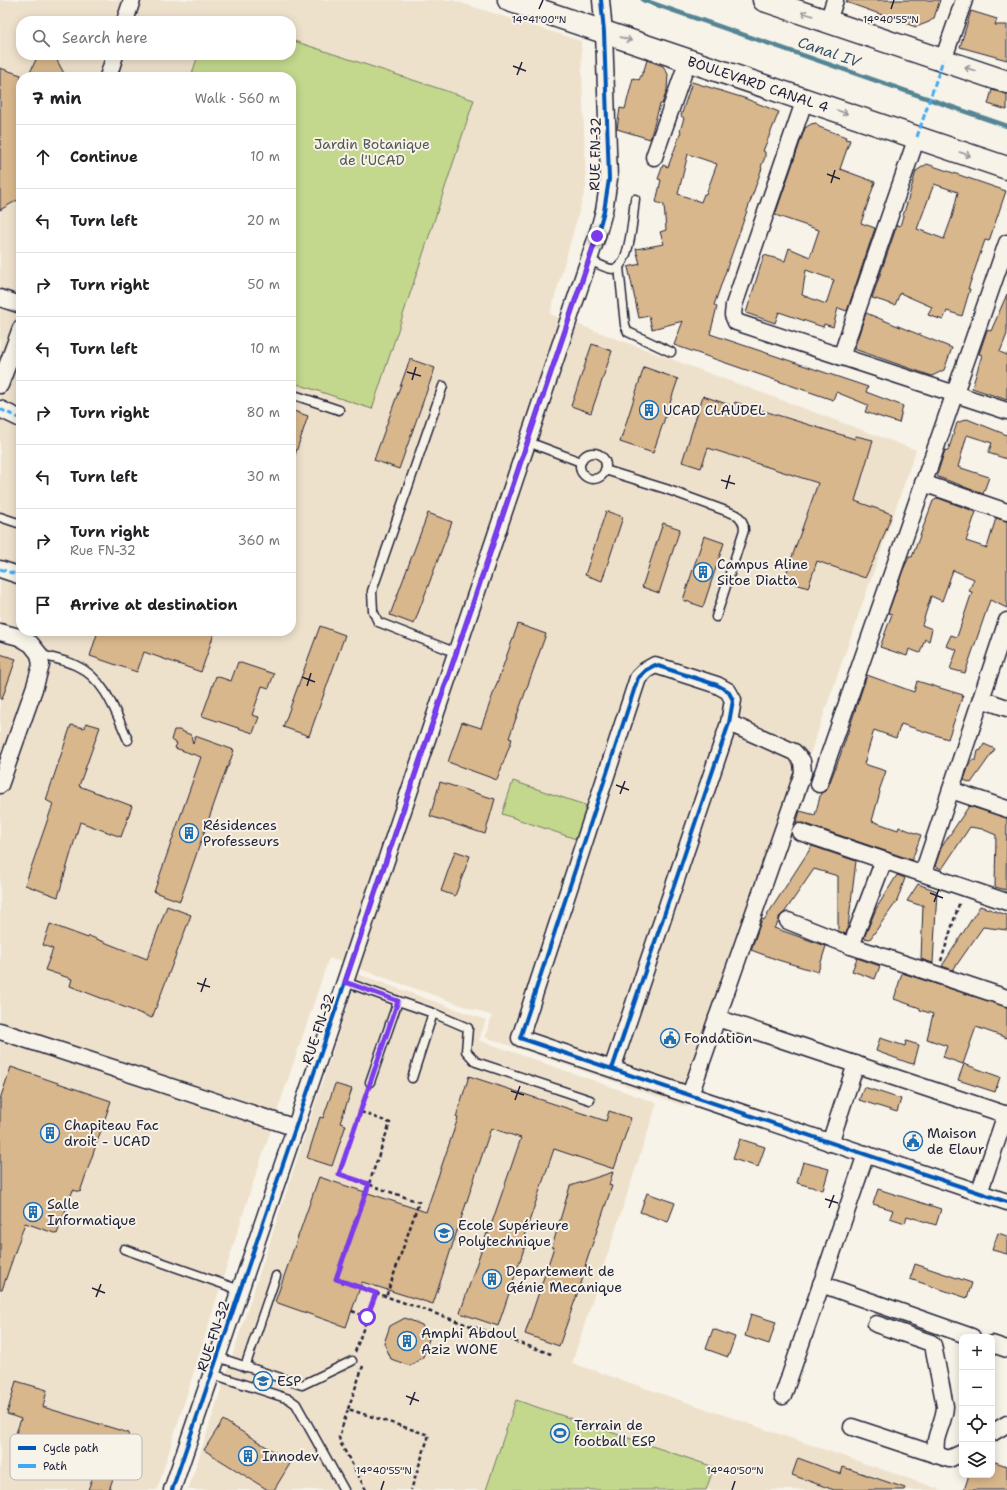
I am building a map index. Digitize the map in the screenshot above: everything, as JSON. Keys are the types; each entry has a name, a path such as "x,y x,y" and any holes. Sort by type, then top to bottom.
{"main road":[{"name":"BOULEVARD CANAL 4","path":"510,0 604,26 688,60 1007,168"},
{"path":"764,0 1007,82"}],"street":[{"path":"127,16 132,0"},
{"name":"RUE FN-32","path":"172,1490 590,260 604,211 609,179 602,0"},
{"path":"828,21 835,0"},
{"path":"943,60 964,0"},
{"path":"110,72 113,60"},
{"path":"654,157 688,60"},
{"path":"805,99 734,305 733,315 736,322 1007,412"},
{"path":"841,357 917,137"},
{"path":"819,784 1007,243"},
{"path":"0,298 16,303"},
{"path":"0,385 16,342"},
{"path":"0,409 16,416"},
{"path":"923,483 1007,512"},
{"path":"0,570 16,575"},
{"path":"923,873 1007,621"},
{"path":"0,632 31,644 39,654 41,665 0,785"},
{"path":"612,1069 729,723 733,700 728,691 717,685 655,665 646,670 638,678 520,1038 612,1069 979,1192 1007,1202"},
{"path":"981,699 1007,708"},
{"path":"690,1095 803,773 802,761 794,752 729,723"},
{"path":"951,790 1007,809"},
{"path":"800,832 1007,902"},
{"path":"851,946 884,860"},
{"path":"788,921 851,946 1007,998"},
{"path":"716,1018 1007,1114 979,1192"},
{"path":"0,1031 296,1128"},
{"path":"830,1142 856,1064"},
{"path":"783,1396 866,1154"},
{"path":"821,1284 963,1334"},
{"path":"876,1324 932,1343 933,1345 945,1406 935,1446 937,1455"},
{"path":"995,1345 1007,1349"},
{"path":"995,1431 1007,1424"},
{"path":"852,1427 949,1459 959,1454"}],"lane":[{"path":"590,260 612,269 619,267 622,263 630,241 635,199"},
{"path":"619,267 625,325 628,332 671,352"},
{"path":"443,386 372,591 372,611 378,622 457,653"},
{"path":"296,396 339,410"},
{"path":"528,442 580,462"},
{"path":"595,453 602,457 605,463 605,470 601,476 596,479 589,479 583,475 580,469 580,462 589,454 595,453"},
{"path":"605,470 733,513 742,519 744,523 744,530 716,617"},
{"path":"0,517 16,522"},
{"path":"39,654 76,665 94,678 108,695 128,740"},
{"path":"345,982 433,1013 468,1028 466,1051 476,1062 590,1100"},
{"path":"370,1082 398,1001"},
{"path":"412,1078 433,1013"},
{"path":"124,1249 240,1290"},
{"path":"245,1366 276,1276"},
{"path":"217,1357 302,1385 352,1361"},
{"path":"212,1374 289,1399 296,1404 344,1490"}],"path":[{"path":"937,975 965,887"},
{"path":"370,1082 339,1174 419,1202 386,1297"},
{"path":"361,1112 390,1123 336,1279 554,1355"},
{"path":"366,1490 340,1442 339,1437 363,1365 352,1361 376,1293"},
{"path":"352,1311 367,1317"},
{"path":"348,1409 429,1435 411,1490"}],"shaded area":[{"path":"0,0 452,0 581,41 586,187 550,314 916,450 687,1107 485,1037 492,1016 329,958 251,1189 157,1490 0,1490"},
{"name":"Ecole Supérieure Polytechnique","path":"358,974 486,1020 479,1040 657,1103 572,1363 942,1490 188,1490"}],"green space":[{"name":"Jardin Botanique de l'UCAD","path":"296,42 474,100 372,409 296,384 296,72 193,72 196,60 296,60"},
{"path":"513,781 591,807 579,840 502,814"},
{"name":"Terrain de football ESP","path":"516,1400 714,1467 706,1490 486,1490"}],"building":[{"path":"847,0 940,0 934,18 929,22 916,27 846,2"},
{"path":"971,11 997,19 995,25 1007,25 1007,60 960,47"},
{"path":"36,60 57,60 63,72 30,72"},
{"path":"647,60 663,66 668,74 667,90 662,104 660,104 650,139 617,129 620,108 625,109 633,78 639,80"},
{"path":"0,68 16,73 16,201 0,210"},
{"path":"692,82 744,98 779,112 763,151 765,152 765,157 761,167 762,168 714,305 717,307 710,334 868,387 866,392 903,406 899,423 865,412 868,405 836,392 833,400 674,345 683,321 652,329 649,316 639,318 628,267 640,264 636,249 664,244 660,232 666,230 664,205 656,202 661,180 658,179 663,165 668,167 681,132 684,118 681,116","holes":["688,154 717,164 706,194 704,194 701,202 678,194"]},
{"path":"992,90 1007,94 1007,110 988,104"},
{"path":"816,123 819,127 846,137 845,139 850,140 840,169 875,182 861,223 875,228 847,311 838,308 833,327 824,324 823,327 779,312 775,323 746,313 764,255 785,261 789,248 810,257 819,230 775,215 805,128","holes":["806,270 834,280 826,304 802,295"]},
{"path":"927,164 1006,191 989,241 985,240 968,289 970,289 962,316 947,311 943,320 928,315 932,307 900,293 895,305 872,298 897,225 900,226 916,171","holes":["934,184 958,192 952,217 944,239 917,229"]},
{"path":"1007,294 1007,334 1000,352 1007,355 1007,400 972,388 982,355 979,354 987,330 991,331"},
{"path":"866,313 952,348 944,370 932,376 854,349"},
{"path":"592,344 612,351 591,413 571,406"},
{"path":"410,359 435,368 399,469 374,460"},
{"name":"UCAD CLAUDEL","path":"644,367 678,379 653,453 620,442"},
{"path":"703,396 733,406 735,402 855,439 856,436 873,440 855,501 892,514 878,551 865,578 817,561 808,588 784,580 818,483 708,448 701,468 682,462"},
{"path":"296,412 308,416 296,452"},
{"path":"967,419 1007,435 1007,459 988,453 992,443 967,435 958,467 989,477 983,494 938,477 937,475 945,450 948,451 957,423"},
{"path":"938,498 976,512 966,541 987,548 996,518 1007,521 1007,608 990,600 965,673 950,669 957,650 946,646 951,635 957,637 972,592 969,591 974,579 953,570 942,601 931,596 922,625 932,629 929,641 925,639 920,653 909,649 907,656 880,647 892,614 888,613 903,570 909,557 912,557 933,501"},
{"path":"606,511 623,517 602,581 585,575"},
{"path":"428,513 452,522 414,624 390,615"},
{"path":"663,523 680,529 659,593 642,587"},
{"name":"Campus Aline Sitoe Diatta","path":"704,536 724,543 703,607 683,600"},
{"path":"518,624 546,634 509,738 512,739 497,780 448,762 462,722 481,728"},
{"path":"320,626 345,635 309,736 283,727"},
{"path":"96,636 213,636 201,672 144,652 137,672 90,656"},
{"path":"0,654 16,659 2,699 0,699"},
{"path":"238,662 274,674 269,688 262,686 252,715 259,717 253,733 202,716 216,676 231,681"},
{"path":"867,675 914,692 917,681 963,695 948,739 901,724 896,738 874,730 864,764 886,771 879,791 880,792 872,821 898,830 899,827 921,835 912,860 803,823 796,824 800,811 815,815 821,793 828,787 840,756"},
{"path":"86,723 100,727 79,786 132,806 121,837 80,822 58,897 25,885 53,804 46,800 71,725 84,728"},
{"name":"Résidences Professeurs","path":"174,730 179,730 191,735 193,744 195,736 234,750 180,901 154,892 201,757 175,748 177,743 171,740"},
{"path":"984,744 995,749 971,783 964,780 969,765 972,760 976,760 978,751 981,750"},
{"path":"440,782 495,799 485,834 430,816"},
{"path":"969,806 1007,818 1006,890 995,887 996,835 982,829 970,827 942,869 935,866 941,848"},
{"path":"812,846 856,861 846,934 838,931 838,876 814,869 784,913 779,917 779,921 774,928 826,946 818,972 751,950 762,919 764,920"},
{"path":"455,851 470,856 455,896 441,891"},
{"path":"897,875 905,878 897,901 870,939 864,938 876,909"},
{"path":"918,884 937,891 933,963 921,959 923,905 907,901"},
{"path":"167,906 191,915 152,1018 70,986 72,979 45,970 53,949 43,945 50,924 88,938 89,936 147,959"},
{"path":"980,906 1007,915 1007,930 983,927 953,970 942,966"},
{"path":"857,958 880,966 875,979 852,971"},
{"path":"902,973 1007,1007 1007,1038 976,1027 963,1064 943,1057 947,1046 927,1039 933,1014 894,999"},
{"path":"880,1038 905,1046 906,1041 919,1045 914,1064 876,1051"},
{"path":"964,1064 1000,1077 995,1092 958,1080"},
{"name":"Chapiteau Fac droit - UCAD","path":"11,1067 111,1101 80,1192 73,1190 57,1234 25,1223 2,1290 0,1290 0,1099"},
{"path":"469,1076 606,1121 609,1111 631,1118 614,1169 554,1149 521,1245 525,1246 498,1326 460,1313 521,1138 491,1128 433,1304 362,1282 346,1327 275,1302 319,1177 426,1212 458,1118 456,1117"},
{"path":"335,1084 352,1089 340,1123 346,1125 332,1166 307,1158 320,1117 323,1118"},
{"path":"864,1087 901,1099 897,1112 859,1100"},
{"path":"740,1139 765,1147 758,1167 733,1159"},
{"path":"803,1162 829,1169 823,1190 797,1183"},
{"path":"613,1172 609,1185 612,1186 585,1266 587,1266 559,1346 525,1334 554,1247 552,1247 570,1186"},
{"path":"878,1189 941,1209 936,1225 907,1216 905,1223 890,1218 893,1210 873,1204"},
{"path":"647,1193 675,1203 668,1222 640,1212"},
{"path":"998,1233 1007,1236 1007,1254 992,1250"},
{"path":"915,1264 972,1283 967,1298 910,1279"},
{"path":"751,1314 776,1322 769,1344 745,1336"},
{"name":"Amphi Abdoul Aziz WONE","path":"405,1318 422,1325 429,1339 423,1357 410,1366 391,1359 384,1343 390,1326"},
{"path":"713,1329 735,1337 728,1357 706,1349"},
{"path":"16,1381 47,1390 43,1407 129,1433 19,1434 16,1433 21,1419 7,1414"},
{"name":"Innodev","path":"223,1420 291,1462 274,1490 268,1490 204,1450"},
{"path":"798,1458 841,1474 843,1467 905,1488 904,1490 834,1490 792,1475"},
{"path":"995,1462 1007,1466 1007,1490 964,1490 968,1478 995,1478"},
{"path":"92,1480 113,1480 109,1490 88,1490"}],"waterway":[{"name":"Canal IV","path":"643,0 1007,126"}],"marked path":[{"path":"917,137 943,60"},
{"path":"0,409 16,417"},
{"path":"0,569 16,574"}],"cycle path":[{"path":"172,1490 597,236 604,211 609,179 604,32 601,0"},
{"path":"612,1069 729,723 733,700 728,691 717,685 655,665 646,670 638,678 520,1038 1007,1202"}],"place":[{"name":"UCAD CLAUDEL","path":"649,410"},
{"name":"Campus Aline Sitoe Diatta","path":"703,572"},
{"name":"Résidences Professeurs","path":"189,833"},
{"name":"Fondation","path":"670,1038"},
{"name":"Chapiteau Fac droit - UCAD","path":"50,1133"},
{"name":"Maison de Elaur","path":"913,1141"},
{"name":"Salle Informatique","path":"33,1212"},
{"name":"Ecole Supérieure Polytechnique","path":"444,1233"},
{"name":"Departement de Génie Mecanique","path":"492,1279"},
{"name":"Amphi Abdoul Aziz WONE","path":"407,1341"},
{"name":"ESP","path":"263,1381"},
{"name":"Terrain de football ESP","path":"560,1433"},
{"name":"Innodev","path":"248,1456"}],"route":[{"path":"367,1317 376,1293 336,1279 369,1184 339,1174 398,1001 345,982 597,236"}]}
